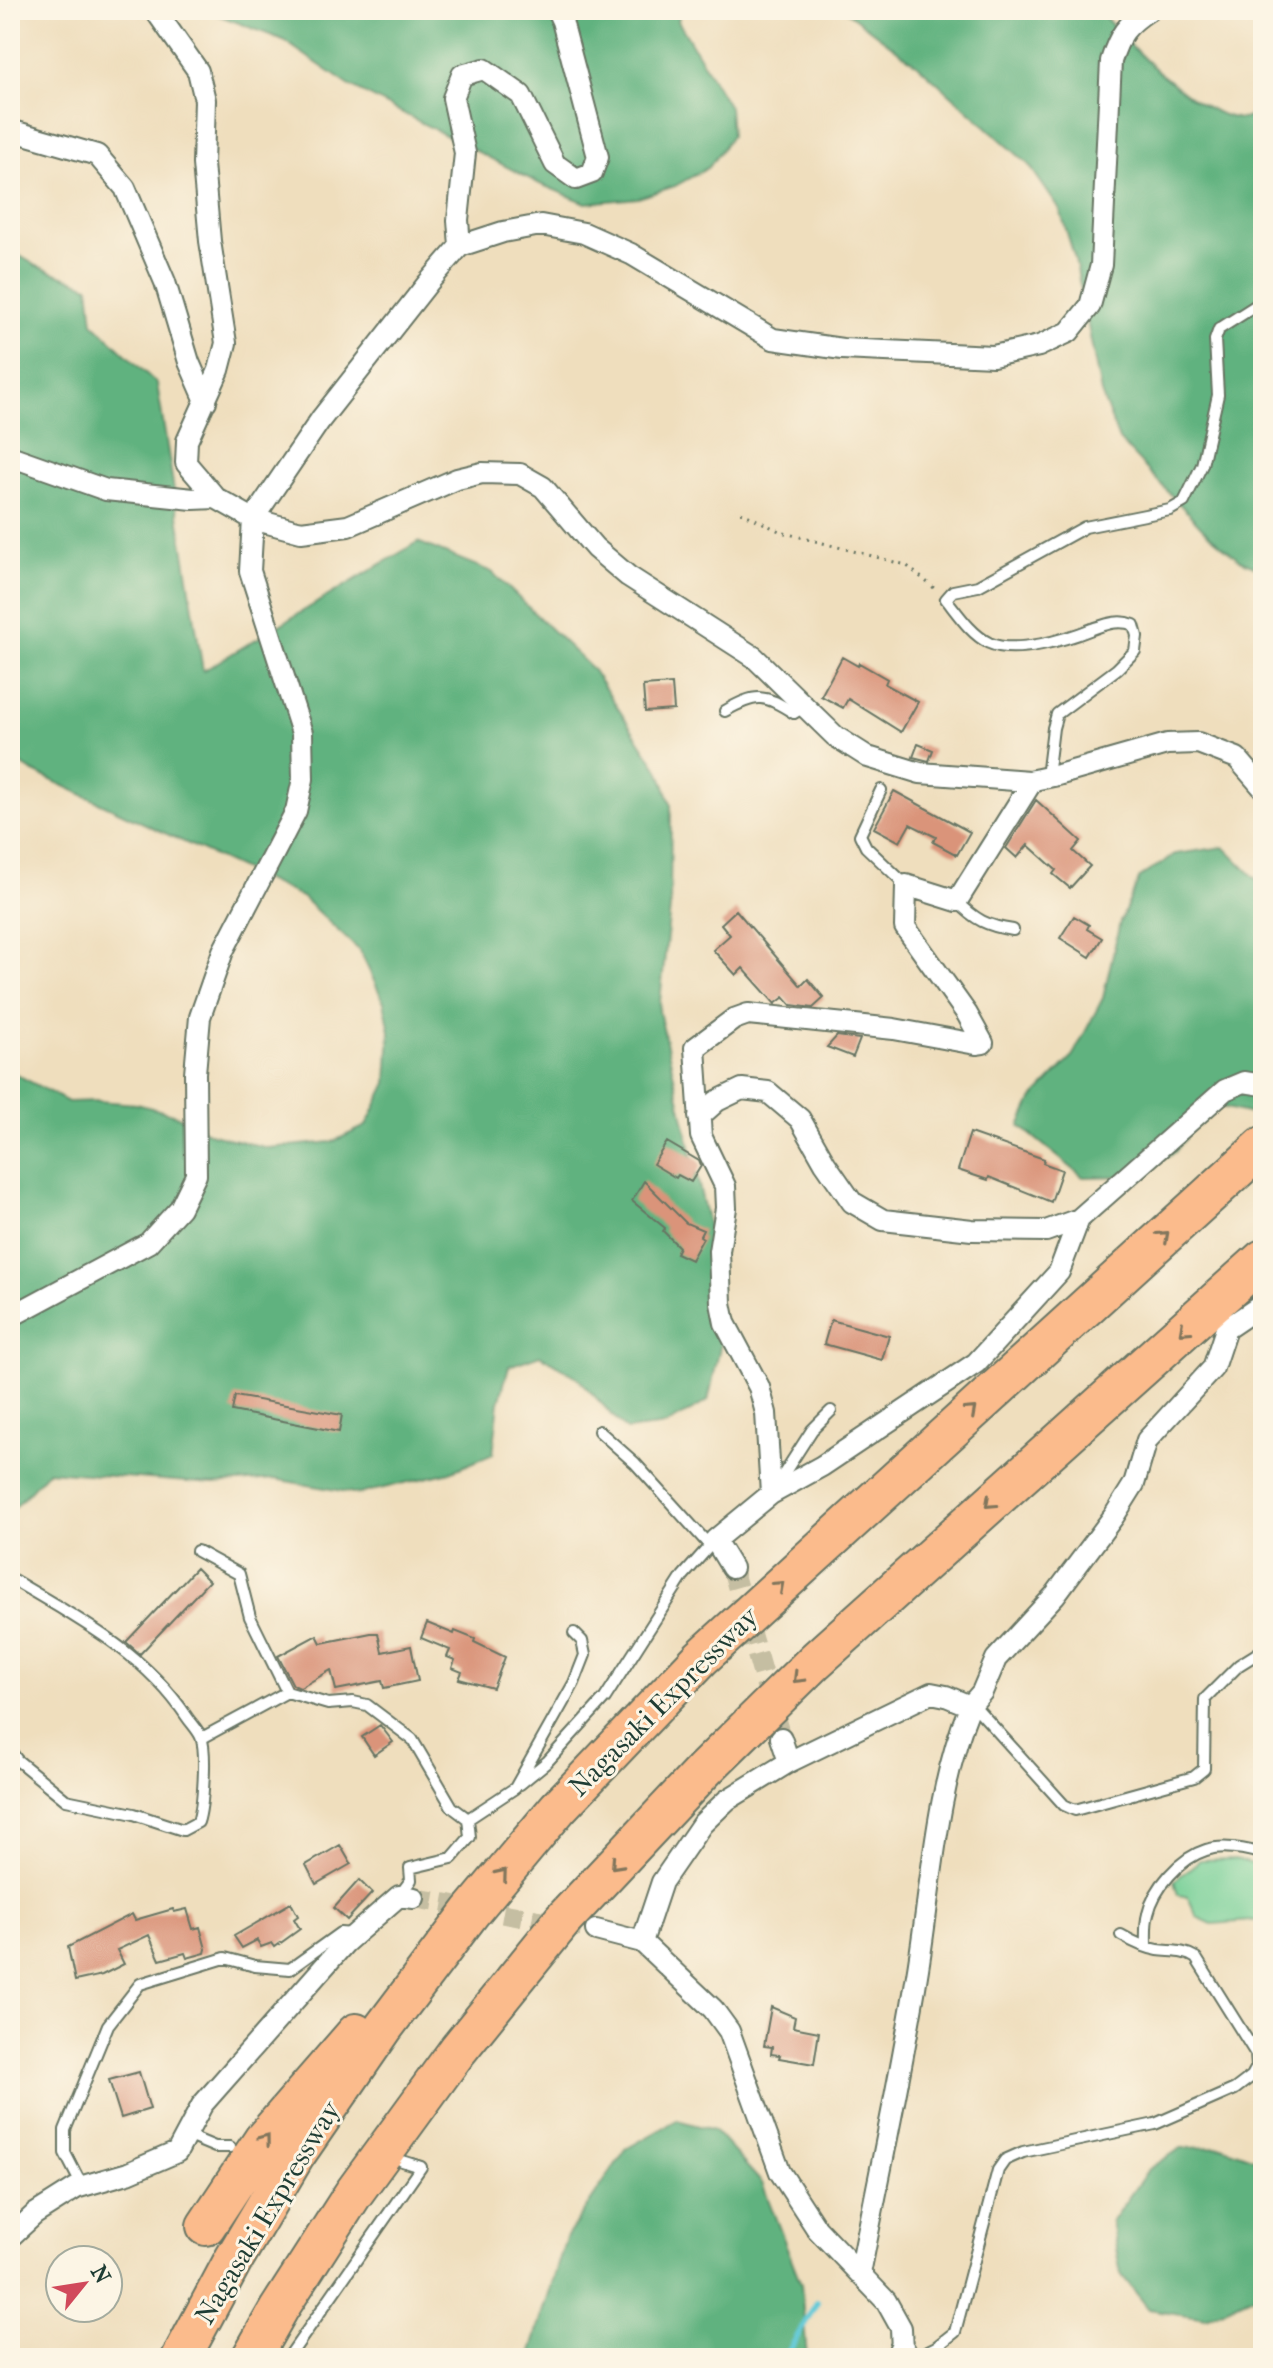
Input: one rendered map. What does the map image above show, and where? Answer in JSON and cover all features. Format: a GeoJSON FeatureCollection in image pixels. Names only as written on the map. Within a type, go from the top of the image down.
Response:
{"type":"FeatureCollection","features":[{"type":"Feature","properties":{"kind":"highway","name":"Nagasaki Expressway"},"geometry":{"type":"LineString","coordinates":[[181,2358],[234,2259],[295,2156],[384,2027],[471,1912],[558,1808],[701,1658],[1263,1146]]}},
{"type":"Feature","properties":{"kind":"highway"},"geometry":{"type":"LineString","coordinates":[[251,2358],[353,2194],[458,2050],[563,1920],[705,1769],[815,1661],[1263,1259]]}},
{"type":"Feature","properties":{"kind":"highway"},"geometry":{"type":"LineString","coordinates":[[206,2226],[263,2140],[326,2064],[471,1912]]}},
{"type":"Feature","properties":{"kind":"street"},"geometry":{"type":"LineString","coordinates":[[155,10],[198,71],[205,100],[203,164],[210,241],[226,343],[219,370],[187,441],[186,463],[216,498],[253,519],[301,532],[348,526],[457,479],[482,473],[520,474],[543,487],[595,548],[628,576],[754,657],[835,736],[868,757],[920,773],[1040,778],[1167,744],[1198,743],[1237,758],[1263,788]]}},
{"type":"Feature","properties":{"kind":"street"},"geometry":{"type":"LineString","coordinates":[[460,246],[458,220],[465,153],[453,98],[462,75],[484,69],[521,95],[555,164],[576,179],[592,173],[598,157],[557,10]]}},
{"type":"Feature","properties":{"kind":"street"},"geometry":{"type":"LineString","coordinates":[[10,1317],[148,1243],[180,1208],[196,1175],[195,1073],[200,1017],[223,951],[296,811],[303,779],[302,733],[250,571],[253,519],[321,419],[460,246],[503,232],[541,225],[584,233],[631,254],[773,339],[842,349],[993,356],[1039,346],[1069,332],[1090,306],[1101,265],[1111,61],[1117,42],[1130,22],[1149,10]]}},
{"type":"Feature","properties":{"kind":"street"},"geometry":{"type":"LineString","coordinates":[[10,130],[97,155],[125,188],[165,282],[189,362],[206,401]]}},
{"type":"Feature","properties":{"kind":"street"},"geometry":{"type":"LineString","coordinates":[[10,456],[106,490],[193,499],[216,498]]}},
{"type":"Feature","properties":{"kind":"street"},"geometry":{"type":"LineString","coordinates":[[771,1494],[766,1413],[759,1387],[725,1323],[721,1303],[719,1251],[726,1208],[725,1186],[701,1136],[695,1048],[734,1019],[748,1014],[894,1029],[983,1043],[967,1014],[905,927],[906,885],[957,901],[1040,778]]}},
{"type":"Feature","properties":{"kind":"street"},"geometry":{"type":"LineString","coordinates":[[699,1117],[717,1101],[742,1089],[768,1092],[800,1119],[852,1202],[883,1220],[972,1230],[1046,1231],[1079,1219],[1225,1090],[1244,1082],[1263,1085]]}},
{"type":"Feature","properties":{"kind":"street"},"geometry":{"type":"LineString","coordinates":[[732,1568],[712,1543],[771,1494],[834,1459],[976,1363],[1059,1272],[1079,1219]]}},
{"type":"Feature","properties":{"kind":"street"},"geometry":{"type":"LineString","coordinates":[[860,2274],[918,1973],[935,1841],[957,1736],[971,1705],[982,1692],[996,1659],[1055,1595],[1114,1516],[1134,1484],[1147,1440],[1213,1368],[1226,1329],[1263,1304]]}},
{"type":"Feature","properties":{"kind":"street"},"geometry":{"type":"LineString","coordinates":[[642,1942],[662,1882],[702,1824],[727,1800],[789,1762],[931,1693],[971,1705]]}},
{"type":"Feature","properties":{"kind":"street"},"geometry":{"type":"LineString","coordinates":[[781,1738],[789,1762]]}},
{"type":"Feature","properties":{"kind":"street"},"geometry":{"type":"LineString","coordinates":[[10,2237],[35,2214],[82,2186],[128,2173],[177,2152],[202,2105],[355,1934],[406,1897]]}},
{"type":"Feature","properties":{"kind":"street"},"geometry":{"type":"LineString","coordinates":[[596,1930],[642,1942],[713,2009],[729,2031],[780,2172],[817,2229],[886,2301],[901,2328],[906,2356]]}},
{"type":"Feature","properties":{"kind":"lane"},"geometry":{"type":"LineString","coordinates":[[1040,778],[1057,714],[1117,669],[1135,651],[1137,636],[1134,625],[1123,621],[1113,623],[1029,647],[991,644],[970,629],[946,599],[953,591],[978,586],[1085,527],[1170,510],[1184,502],[1202,465],[1218,395],[1215,340],[1219,329],[1263,301]]}},
{"type":"Feature","properties":{"kind":"lane"},"geometry":{"type":"LineString","coordinates":[[725,711],[758,696],[771,698],[794,713],[805,706]]}},
{"type":"Feature","properties":{"kind":"lane"},"geometry":{"type":"LineString","coordinates":[[881,790],[860,835],[866,847],[906,885]]}},
{"type":"Feature","properties":{"kind":"lane"},"geometry":{"type":"LineString","coordinates":[[957,901],[974,919],[991,927],[1013,930]]}},
{"type":"Feature","properties":{"kind":"lane"},"geometry":{"type":"LineString","coordinates":[[771,1494],[812,1430],[831,1411]]}},
{"type":"Feature","properties":{"kind":"lane"},"geometry":{"type":"LineString","coordinates":[[468,1819],[547,1762],[605,1698],[683,1576],[712,1543],[635,1463],[599,1431]]}},
{"type":"Feature","properties":{"kind":"lane"},"geometry":{"type":"LineString","coordinates":[[197,1551],[239,1574],[250,1617],[287,1692]]}},
{"type":"Feature","properties":{"kind":"lane"},"geometry":{"type":"LineString","coordinates":[[10,1578],[102,1632],[156,1676],[178,1703],[202,1738],[203,1806],[198,1822],[183,1830],[134,1814],[66,1800],[17,1760],[10,1750]]}},
{"type":"Feature","properties":{"kind":"lane"},"geometry":{"type":"LineString","coordinates":[[515,1788],[574,1683],[585,1655],[582,1641],[574,1633]]}},
{"type":"Feature","properties":{"kind":"lane"},"geometry":{"type":"LineString","coordinates":[[971,1705],[1064,1805],[1075,1810],[1194,1777],[1204,1769],[1205,1699],[1239,1665],[1263,1650]]}},
{"type":"Feature","properties":{"kind":"lane"},"geometry":{"type":"LineString","coordinates":[[202,1738],[287,1692],[328,1704],[353,1702],[367,1705],[412,1739],[452,1807],[468,1819],[470,1837],[452,1858],[410,1868],[411,1880],[406,1897]]}},
{"type":"Feature","properties":{"kind":"lane"},"geometry":{"type":"LineString","coordinates":[[1146,1946],[1147,1914],[1166,1879],[1182,1864],[1205,1850],[1223,1848],[1263,1854]]}},
{"type":"Feature","properties":{"kind":"lane"},"geometry":{"type":"LineString","coordinates":[[82,2186],[65,2153],[65,2130],[108,2025],[140,1984],[225,1958],[255,1966],[290,1969],[340,1933],[355,1934]]}},
{"type":"Feature","properties":{"kind":"lane"},"geometry":{"type":"LineString","coordinates":[[906,2356],[936,2347],[955,2332],[998,2170],[1005,2160],[1023,2152],[1155,2124],[1235,2089],[1252,2076],[1257,2067],[1256,2054],[1196,1958],[1180,1951],[1146,1946],[1121,1935]]}},
{"type":"Feature","properties":{"kind":"lane"},"geometry":{"type":"LineString","coordinates":[[186,2135],[215,2147],[230,2147]]}},
{"type":"Feature","properties":{"kind":"lane"},"geometry":{"type":"LineString","coordinates":[[288,2358],[421,2167],[402,2161]]}},
{"type":"Feature","properties":{"kind":"path"},"geometry":{"type":"LineString","coordinates":[[741,512],[781,532],[906,565],[946,599]]}},
{"type":"Feature","properties":{"kind":"green space"},"geometry":{"type":"Polygon","coordinates":[[[205,10],[680,10],[678,21],[729,107],[731,136],[709,167],[675,186],[638,198],[586,203],[540,184],[350,86],[283,40],[205,10]]]}},
{"type":"Feature","properties":{"kind":"green space"},"geometry":{"type":"Polygon","coordinates":[[[844,10],[1099,10],[1144,58],[1202,105],[1240,119],[1263,111],[1263,570],[1240,560],[1207,533],[1119,440],[1101,393],[1075,259],[1060,210],[1029,165],[919,66],[844,10]]]}},
{"type":"Feature","properties":{"kind":"green space"},"geometry":{"type":"Polygon","coordinates":[[[10,250],[37,266],[89,286],[93,323],[157,384],[203,671],[418,542],[492,572],[592,669],[660,772],[671,804],[670,908],[659,1011],[709,1229],[722,1338],[708,1401],[666,1425],[626,1430],[577,1377],[540,1355],[509,1366],[499,1402],[493,1454],[450,1472],[359,1494],[274,1479],[213,1484],[48,1471],[10,1513],[10,1071],[68,1102],[137,1104],[173,1114],[212,1134],[268,1148],[332,1142],[366,1126],[387,1083],[390,1031],[384,1002],[360,951],[302,897],[32,771],[10,757],[10,250]]]}},
{"type":"Feature","properties":{"kind":"green space"},"geometry":{"type":"Polygon","coordinates":[[[1224,847],[1263,886],[1263,1117],[1214,1105],[1175,1152],[1129,1176],[1083,1177],[1020,1126],[1033,1098],[1071,1059],[1103,998],[1120,922],[1140,877],[1176,854],[1224,847]]]}},
{"type":"Feature","properties":{"kind":"green space"},"geometry":{"type":"Polygon","coordinates":[[[1235,1859],[1263,1867],[1263,1920],[1212,1924],[1197,1917],[1188,1897],[1178,1895],[1174,1881],[1200,1860],[1235,1859]]]}},
{"type":"Feature","properties":{"kind":"green space"},"geometry":{"type":"Polygon","coordinates":[[[677,2120],[714,2130],[762,2183],[801,2284],[807,2358],[529,2358],[566,2238],[626,2149],[677,2120]]]}},
{"type":"Feature","properties":{"kind":"green space"},"geometry":{"type":"Polygon","coordinates":[[[1224,2147],[1263,2161],[1263,2291],[1206,2318],[1149,2309],[1121,2274],[1111,2222],[1148,2170],[1181,2148],[1224,2147]]]}},
{"type":"Feature","properties":{"kind":"building"},"geometry":{"type":"Polygon","coordinates":[[[842,657],[887,679],[885,684],[918,702],[901,732],[848,699],[843,708],[821,696],[842,657]]]}},
{"type":"Feature","properties":{"kind":"building"},"geometry":{"type":"Polygon","coordinates":[[[672,684],[674,710],[645,712],[643,686],[672,684]]]}},
{"type":"Feature","properties":{"kind":"building"},"geometry":{"type":"Polygon","coordinates":[[[918,744],[933,750],[929,761],[913,757],[918,744]]]}},
{"type":"Feature","properties":{"kind":"building"},"geometry":{"type":"Polygon","coordinates":[[[894,791],[970,832],[957,855],[933,842],[936,837],[910,824],[900,842],[874,828],[894,791]]]}},
{"type":"Feature","properties":{"kind":"building"},"geometry":{"type":"Polygon","coordinates":[[[1036,800],[1081,841],[1073,851],[1090,866],[1070,888],[1053,874],[1056,870],[1028,845],[1017,858],[1006,848],[1036,800]]]}},
{"type":"Feature","properties":{"kind":"building"},"geometry":{"type":"Polygon","coordinates":[[[736,910],[801,986],[808,979],[824,998],[813,1008],[791,1005],[784,997],[775,1004],[743,968],[736,975],[713,950],[730,935],[721,924],[736,910]]]}},
{"type":"Feature","properties":{"kind":"building"},"geometry":{"type":"Polygon","coordinates":[[[1074,916],[1102,938],[1090,957],[1060,938],[1074,916]]]}},
{"type":"Feature","properties":{"kind":"building"},"geometry":{"type":"Polygon","coordinates":[[[837,1036],[860,1039],[853,1057],[827,1047],[837,1036]]]}},
{"type":"Feature","properties":{"kind":"building"},"geometry":{"type":"Polygon","coordinates":[[[970,1133],[1044,1159],[1043,1163],[1062,1170],[1051,1202],[989,1177],[988,1180],[958,1170],[970,1133]]]}},
{"type":"Feature","properties":{"kind":"building"},"geometry":{"type":"Polygon","coordinates":[[[667,1142],[699,1161],[701,1166],[691,1182],[678,1175],[676,1178],[653,1164],[667,1142]]]}},
{"type":"Feature","properties":{"kind":"building"},"geometry":{"type":"Polygon","coordinates":[[[644,1181],[686,1223],[703,1230],[700,1236],[703,1238],[691,1260],[676,1253],[679,1247],[663,1231],[665,1228],[632,1201],[644,1181]]]}},
{"type":"Feature","properties":{"kind":"building"},"geometry":{"type":"Polygon","coordinates":[[[831,1320],[889,1336],[882,1360],[824,1344],[831,1320]]]}},
{"type":"Feature","properties":{"kind":"building"},"geometry":{"type":"Polygon","coordinates":[[[235,1396],[342,1415],[339,1432],[232,1411],[235,1396]]]}},
{"type":"Feature","properties":{"kind":"building"},"geometry":{"type":"Polygon","coordinates":[[[196,1568],[209,1581],[140,1654],[126,1642],[196,1568]]]}},
{"type":"Feature","properties":{"kind":"building"},"geometry":{"type":"Polygon","coordinates":[[[427,1623],[475,1639],[474,1642],[505,1657],[493,1688],[459,1679],[462,1672],[452,1668],[455,1660],[447,1657],[450,1650],[421,1638],[427,1623]]]}},
{"type":"Feature","properties":{"kind":"building"},"geometry":{"type":"Polygon","coordinates":[[[378,1633],[382,1652],[411,1646],[418,1681],[384,1688],[382,1681],[336,1690],[331,1670],[300,1688],[293,1685],[278,1656],[317,1635],[321,1643],[378,1633]]]}},
{"type":"Feature","properties":{"kind":"building"},"geometry":{"type":"Polygon","coordinates":[[[380,1725],[393,1742],[374,1755],[362,1737],[380,1725]]]}},
{"type":"Feature","properties":{"kind":"building"},"geometry":{"type":"Polygon","coordinates":[[[340,1845],[351,1864],[316,1884],[306,1865],[340,1845]]]}},
{"type":"Feature","properties":{"kind":"building"},"geometry":{"type":"Polygon","coordinates":[[[359,1880],[372,1893],[347,1920],[334,1908],[359,1880]]]}},
{"type":"Feature","properties":{"kind":"building"},"geometry":{"type":"Polygon","coordinates":[[[291,1903],[300,1929],[275,1947],[272,1943],[261,1947],[257,1940],[242,1948],[234,1936],[291,1903]]]}},
{"type":"Feature","properties":{"kind":"building"},"geometry":{"type":"Polygon","coordinates":[[[173,1909],[174,1912],[187,1909],[193,1929],[200,1927],[205,1953],[187,1958],[185,1953],[160,1960],[149,1935],[117,1950],[124,1964],[102,1975],[75,1981],[68,1947],[132,1914],[135,1920],[173,1909]]]}},
{"type":"Feature","properties":{"kind":"building"},"geometry":{"type":"Polygon","coordinates":[[[771,2007],[795,2017],[793,2027],[819,2032],[814,2064],[779,2058],[780,2055],[771,2054],[772,2047],[764,2046],[771,2007]]]}},
{"type":"Feature","properties":{"kind":"building"},"geometry":{"type":"Polygon","coordinates":[[[139,2072],[150,2109],[121,2118],[109,2080],[139,2072]]]}},
{"type":"Feature","properties":{"kind":"waterway"},"geometry":{"type":"LineString","coordinates":[[785,2358],[817,2302]]}},
{"type":"Feature","properties":{"kind":"tunnel"},"geometry":{"type":"LineString","coordinates":[[732,1568],[781,1738]]}},
{"type":"Feature","properties":{"kind":"tunnel"},"geometry":{"type":"LineString","coordinates":[[414,1898],[596,1930]]}}]}
